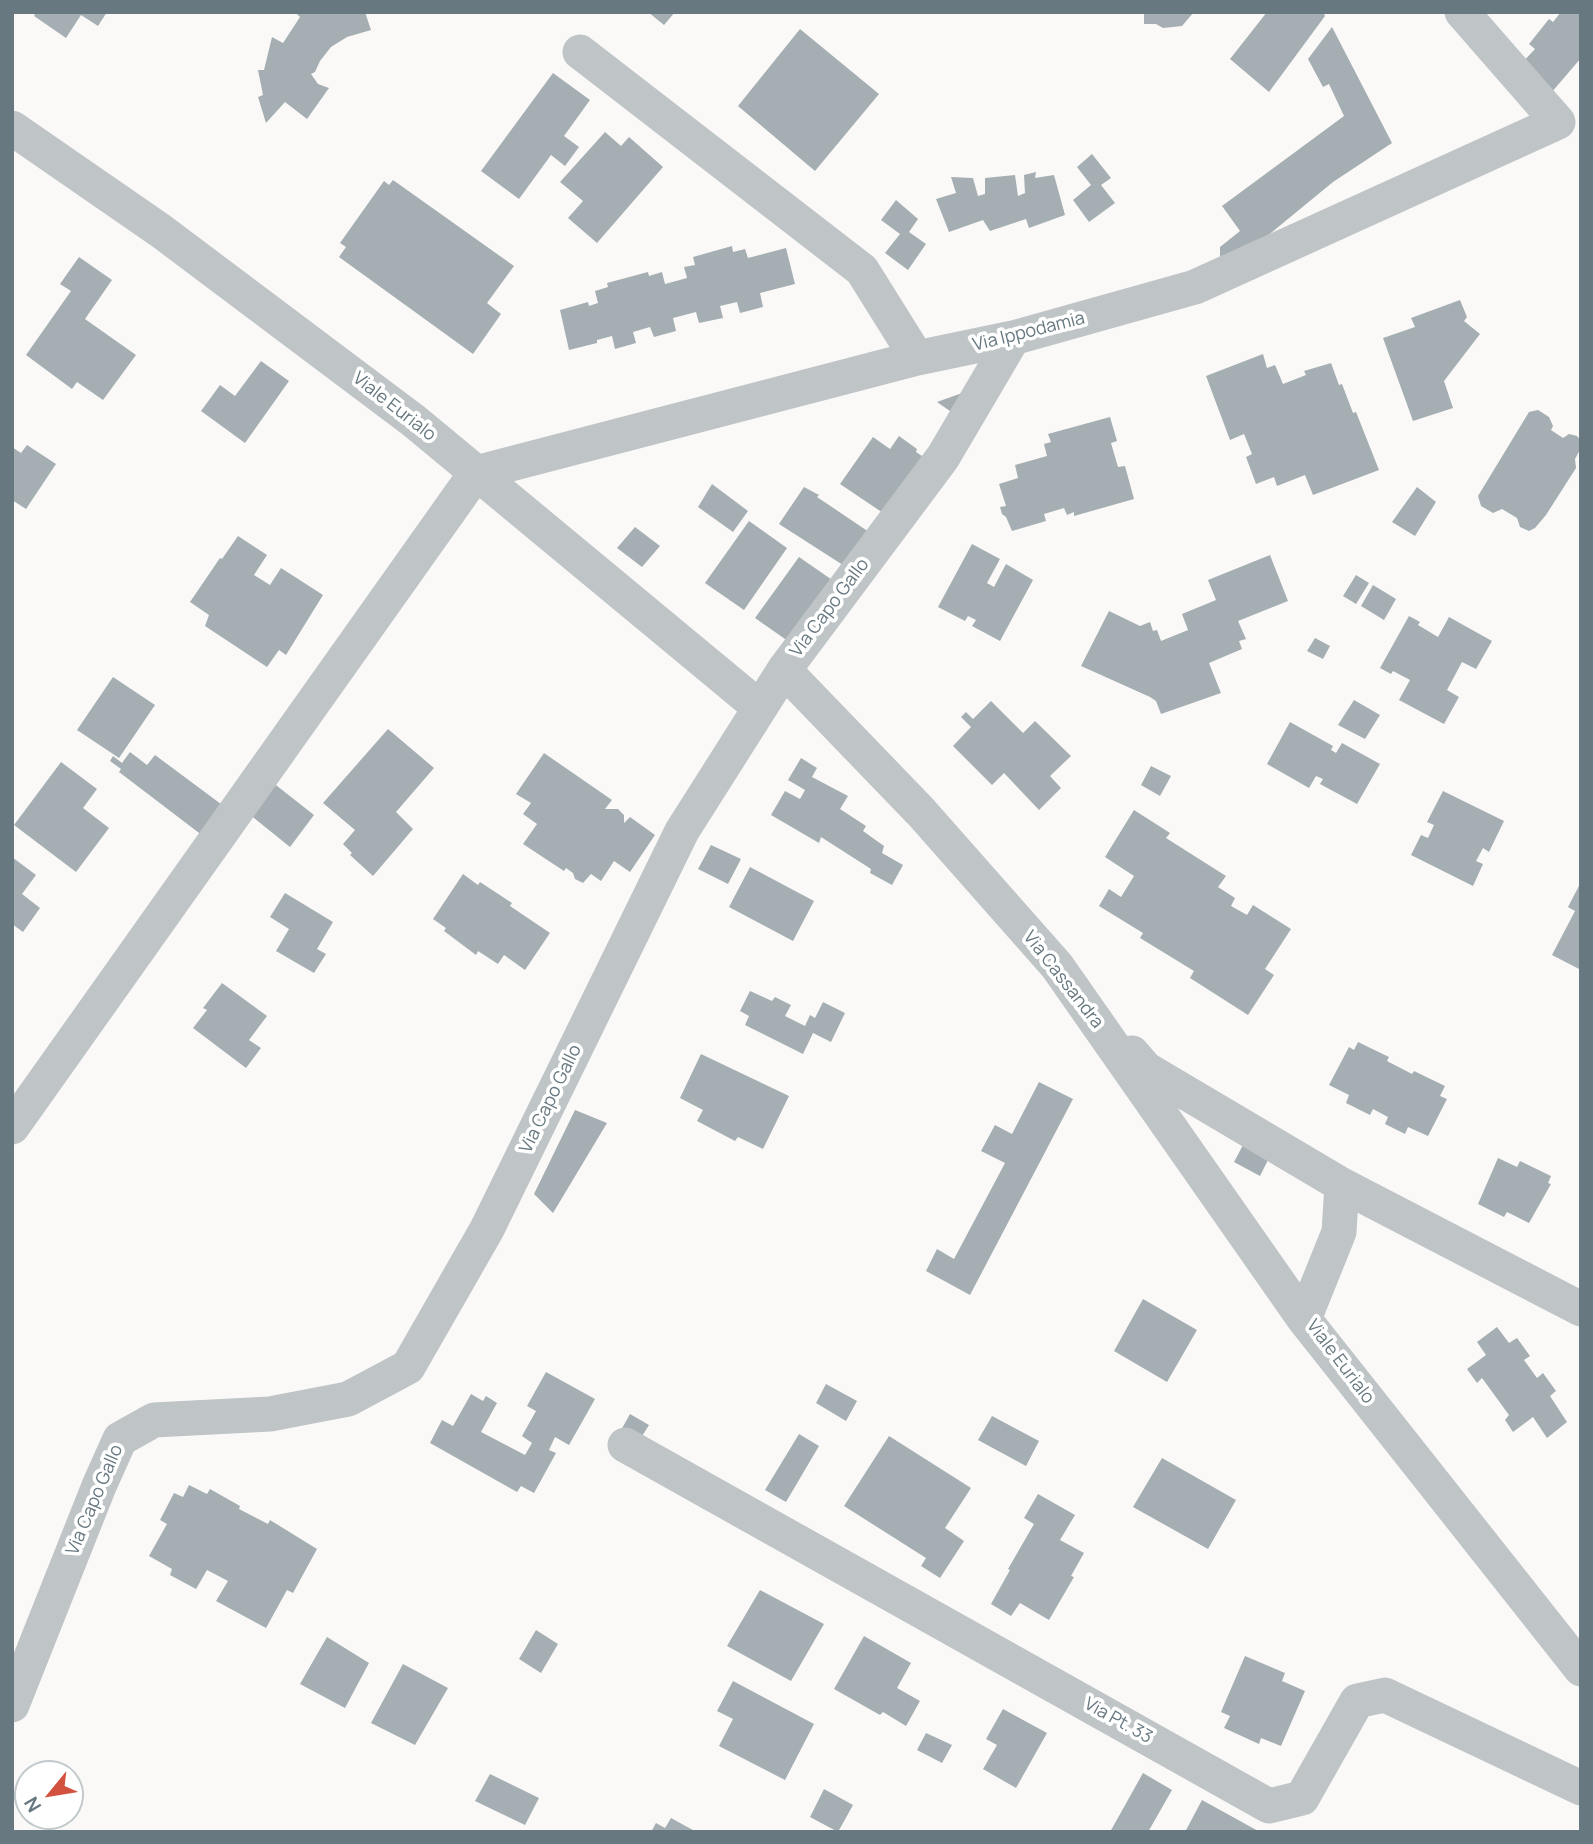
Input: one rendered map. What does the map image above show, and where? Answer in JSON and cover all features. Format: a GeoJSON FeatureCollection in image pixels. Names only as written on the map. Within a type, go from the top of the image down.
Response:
{"type":"FeatureCollection","features":[{"type":"Feature","properties":{"kind":"street","name":"Via Ippodamia"},"geometry":{"type":"LineString","coordinates":[[476,473],[916,358],[1013,338],[1195,287],[1558,122],[1462,12]]}},
{"type":"Feature","properties":{"kind":"street"},"geometry":{"type":"LineString","coordinates":[[580,52],[862,270],[916,358]]}},
{"type":"Feature","properties":{"kind":"street","name":"Viale Eurialo"},"geometry":{"type":"LineString","coordinates":[[12,128],[161,231],[414,421],[759,707]]}},
{"type":"Feature","properties":{"kind":"street","name":"Via Capo Gallo"},"geometry":{"type":"LineString","coordinates":[[12,1705],[120,1439],[154,1420],[270,1414],[348,1399],[408,1367],[487,1229],[682,831],[784,670],[943,457],[1013,338]]}},
{"type":"Feature","properties":{"kind":"street"},"geometry":{"type":"LineString","coordinates":[[12,1126],[476,473]]}},
{"type":"Feature","properties":{"kind":"street","name":"Via Cassandra"},"geometry":{"type":"LineString","coordinates":[[784,670],[921,812],[1057,966],[1304,1319]]}},
{"type":"Feature","properties":{"kind":"street"},"geometry":{"type":"LineString","coordinates":[[1057,966],[1146,1069],[1342,1185],[1581,1309]]}},
{"type":"Feature","properties":{"kind":"street","name":"Viale Eurialo"},"geometry":{"type":"LineString","coordinates":[[1342,1185],[1339,1232],[1304,1319],[1581,1669]]}},
{"type":"Feature","properties":{"kind":"street","name":"Via Pt. 33"},"geometry":{"type":"LineString","coordinates":[[625,1445],[1269,1806],[1302,1798],[1357,1701],[1385,1695],[1581,1788]]}},
{"type":"Feature","properties":{"kind":"building"},"geometry":{"type":"Polygon","coordinates":[[[36,12],[107,12],[98,26],[81,15],[66,38],[34,16],[36,12]]]}},
{"type":"Feature","properties":{"kind":"building"},"geometry":{"type":"Polygon","coordinates":[[[295,12],[365,12],[371,30],[347,37],[331,47],[320,61],[315,72],[311,74],[318,84],[329,88],[307,119],[285,102],[266,123],[258,97],[263,95],[258,70],[264,70],[272,37],[283,43],[300,17],[295,12]]]}},
{"type":"Feature","properties":{"kind":"building"},"geometry":{"type":"Polygon","coordinates":[[[648,12],[675,12],[664,25],[648,12]]]}},
{"type":"Feature","properties":{"kind":"building"},"geometry":{"type":"Polygon","coordinates":[[[1144,12],[1194,12],[1182,26],[1163,28],[1156,24],[1144,24],[1144,12]]]}},
{"type":"Feature","properties":{"kind":"building"},"geometry":{"type":"Polygon","coordinates":[[[1267,12],[1323,12],[1325,16],[1269,92],[1230,59],[1267,12]]]}},
{"type":"Feature","properties":{"kind":"building"},"geometry":{"type":"Polygon","coordinates":[[[1561,12],[1581,12],[1581,58],[1551,93],[1518,67],[1535,49],[1529,44],[1549,19],[1553,22],[1561,12]]]}},
{"type":"Feature","properties":{"kind":"building"},"geometry":{"type":"Polygon","coordinates":[[[1332,27],[1392,143],[1333,182],[1238,260],[1220,259],[1220,247],[1240,231],[1222,206],[1344,116],[1329,84],[1323,87],[1308,59],[1332,27]]]}},
{"type":"Feature","properties":{"kind":"building"},"geometry":{"type":"Polygon","coordinates":[[[800,29],[879,94],[815,171],[738,106],[800,29]]]}},
{"type":"Feature","properties":{"kind":"building"},"geometry":{"type":"Polygon","coordinates":[[[553,73],[590,100],[564,136],[579,147],[565,166],[551,155],[519,199],[481,171],[553,73]]]}},
{"type":"Feature","properties":{"kind":"building"},"geometry":{"type":"Polygon","coordinates":[[[605,132],[621,146],[629,137],[663,167],[597,243],[568,218],[583,201],[560,182],[605,132]]]}},
{"type":"Feature","properties":{"kind":"building"},"geometry":{"type":"Polygon","coordinates":[[[1092,154],[1111,178],[1101,185],[1115,203],[1089,222],[1073,200],[1091,185],[1077,167],[1092,154]]]}},
{"type":"Feature","properties":{"kind":"building"},"geometry":{"type":"Polygon","coordinates":[[[1036,172],[1035,178],[1054,175],[1065,215],[1029,228],[1026,219],[990,231],[983,220],[949,232],[936,199],[956,193],[951,177],[973,178],[978,196],[985,194],[985,178],[1015,175],[1018,196],[1025,193],[1024,175],[1036,172]]]}},
{"type":"Feature","properties":{"kind":"building"},"geometry":{"type":"Polygon","coordinates":[[[393,180],[514,266],[487,303],[501,314],[473,354],[339,257],[346,247],[340,243],[384,181],[389,185],[393,180]]]}},
{"type":"Feature","properties":{"kind":"building"},"geometry":{"type":"Polygon","coordinates":[[[896,200],[918,219],[909,232],[926,244],[908,270],[885,253],[900,234],[881,220],[896,200]]]}},
{"type":"Feature","properties":{"kind":"building"},"geometry":{"type":"Polygon","coordinates":[[[732,246],[733,252],[745,249],[748,258],[786,248],[795,284],[760,293],[763,307],[740,313],[737,302],[720,306],[723,318],[699,323],[696,312],[673,318],[676,331],[654,337],[650,327],[633,332],[636,343],[615,349],[612,336],[569,350],[560,310],[588,302],[589,306],[598,303],[595,291],[608,287],[607,283],[648,272],[649,276],[662,272],[665,284],[687,278],[684,267],[695,265],[693,257],[732,246]]]}},
{"type":"Feature","properties":{"kind":"building"},"geometry":{"type":"Polygon","coordinates":[[[79,257],[112,280],[85,319],[136,355],[103,400],[77,382],[72,389],[26,355],[71,291],[60,284],[79,257]]]}},
{"type":"Feature","properties":{"kind":"building"},"geometry":{"type":"Polygon","coordinates":[[[1460,300],[1467,317],[1464,321],[1480,334],[1444,381],[1453,408],[1413,421],[1383,338],[1415,327],[1411,318],[1460,300]]]}},
{"type":"Feature","properties":{"kind":"building"},"geometry":{"type":"Polygon","coordinates":[[[1263,354],[1267,368],[1275,365],[1283,384],[1306,375],[1304,371],[1331,363],[1353,413],[1356,412],[1379,470],[1313,495],[1305,475],[1277,486],[1274,477],[1256,484],[1246,457],[1252,454],[1244,434],[1230,440],[1206,376],[1263,354]]]}},
{"type":"Feature","properties":{"kind":"building"},"geometry":{"type":"Polygon","coordinates":[[[261,361],[289,381],[245,443],[201,411],[220,385],[235,396],[261,361]]]}},
{"type":"Feature","properties":{"kind":"building"},"geometry":{"type":"Polygon","coordinates":[[[976,388],[960,418],[937,402],[976,388]]]}},
{"type":"Feature","properties":{"kind":"building"},"geometry":{"type":"Polygon","coordinates":[[[1538,410],[1549,417],[1553,426],[1551,430],[1563,438],[1569,434],[1577,436],[1581,441],[1581,448],[1575,459],[1576,468],[1546,515],[1529,531],[1520,527],[1517,518],[1502,509],[1493,513],[1481,506],[1478,496],[1529,412],[1538,410]]]}},
{"type":"Feature","properties":{"kind":"building"},"geometry":{"type":"Polygon","coordinates":[[[1110,417],[1117,441],[1111,443],[1118,467],[1125,466],[1134,499],[1074,516],[1074,512],[1067,515],[1064,508],[1044,514],[1046,521],[1012,531],[1000,507],[1006,506],[999,484],[1018,478],[1015,465],[1047,456],[1044,444],[1051,442],[1048,434],[1110,417]]]}},
{"type":"Feature","properties":{"kind":"building"},"geometry":{"type":"Polygon","coordinates":[[[899,436],[922,456],[892,519],[840,484],[873,437],[890,449],[899,436]]]}},
{"type":"Feature","properties":{"kind":"building"},"geometry":{"type":"Polygon","coordinates":[[[27,445],[56,464],[26,509],[12,500],[12,447],[21,453],[27,445]]]}},
{"type":"Feature","properties":{"kind":"building"},"geometry":{"type":"Polygon","coordinates":[[[712,484],[748,511],[733,532],[698,507],[712,484]]]}},
{"type":"Feature","properties":{"kind":"building"},"geometry":{"type":"Polygon","coordinates":[[[804,487],[869,532],[846,567],[779,524],[804,487]]]}},
{"type":"Feature","properties":{"kind":"building"},"geometry":{"type":"Polygon","coordinates":[[[1417,487],[1436,502],[1415,536],[1392,522],[1417,487]]]}},
{"type":"Feature","properties":{"kind":"building"},"geometry":{"type":"Polygon","coordinates":[[[749,521],[787,548],[744,610],[705,583],[749,521]]]}},
{"type":"Feature","properties":{"kind":"building"},"geometry":{"type":"Polygon","coordinates":[[[635,527],[660,546],[642,567],[617,548],[635,527]]]}},
{"type":"Feature","properties":{"kind":"building"},"geometry":{"type":"Polygon","coordinates":[[[238,536],[267,555],[254,575],[270,585],[281,568],[323,595],[286,655],[279,650],[267,667],[205,626],[209,615],[190,602],[238,536]]]}},
{"type":"Feature","properties":{"kind":"building"},"geometry":{"type":"Polygon","coordinates":[[[972,544],[1000,559],[987,583],[994,587],[1006,564],[1033,580],[1000,641],[972,626],[976,620],[968,616],[965,621],[938,607],[972,544]]]}},
{"type":"Feature","properties":{"kind":"building"},"geometry":{"type":"Polygon","coordinates":[[[1270,555],[1288,601],[1238,621],[1246,639],[1239,641],[1242,649],[1209,663],[1221,693],[1161,714],[1156,701],[1150,697],[1081,666],[1109,611],[1140,626],[1150,622],[1161,641],[1188,630],[1182,614],[1216,600],[1208,580],[1270,555]]]}},
{"type":"Feature","properties":{"kind":"building"},"geometry":{"type":"Polygon","coordinates":[[[799,557],[838,584],[795,646],[755,618],[799,557]]]}},
{"type":"Feature","properties":{"kind":"building"},"geometry":{"type":"Polygon","coordinates":[[[1356,575],[1369,583],[1356,604],[1343,596],[1356,575]]]}},
{"type":"Feature","properties":{"kind":"building"},"geometry":{"type":"Polygon","coordinates":[[[1373,585],[1396,599],[1384,620],[1361,606],[1373,585]]]}},
{"type":"Feature","properties":{"kind":"building"},"geometry":{"type":"Polygon","coordinates":[[[1409,616],[1438,637],[1449,617],[1492,641],[1476,669],[1462,662],[1447,690],[1459,697],[1444,724],[1399,700],[1410,680],[1380,668],[1409,616]]]}},
{"type":"Feature","properties":{"kind":"building"},"geometry":{"type":"Polygon","coordinates":[[[1315,638],[1330,646],[1323,659],[1307,651],[1315,638]]]}},
{"type":"Feature","properties":{"kind":"building"},"geometry":{"type":"Polygon","coordinates":[[[113,677],[155,705],[119,758],[77,730],[113,677]]]}},
{"type":"Feature","properties":{"kind":"building"},"geometry":{"type":"Polygon","coordinates":[[[1354,700],[1380,715],[1365,739],[1338,725],[1354,700]]]}},
{"type":"Feature","properties":{"kind":"building"},"geometry":{"type":"Polygon","coordinates":[[[991,701],[1023,733],[1035,721],[1071,756],[1050,776],[1061,788],[1039,810],[1004,773],[992,785],[953,746],[971,727],[961,717],[966,712],[973,719],[991,701]]]}},
{"type":"Feature","properties":{"kind":"building"},"geometry":{"type":"Polygon","coordinates":[[[1290,722],[1333,746],[1331,750],[1336,753],[1342,743],[1380,764],[1357,804],[1320,784],[1323,779],[1316,776],[1309,788],[1267,764],[1290,722]]]}},
{"type":"Feature","properties":{"kind":"building"},"geometry":{"type":"Polygon","coordinates":[[[388,729],[434,768],[396,812],[413,829],[373,876],[350,855],[352,853],[343,844],[355,830],[323,803],[388,729]]]}},
{"type":"Feature","properties":{"kind":"building"},"geometry":{"type":"Polygon","coordinates":[[[130,752],[147,765],[155,755],[229,810],[207,839],[119,772],[121,769],[110,761],[113,756],[122,763],[130,752]]]}},
{"type":"Feature","properties":{"kind":"building"},"geometry":{"type":"Polygon","coordinates":[[[544,753],[612,800],[605,809],[618,809],[624,815],[624,823],[630,817],[655,835],[630,872],[614,861],[601,881],[591,874],[583,883],[575,879],[573,873],[566,868],[564,871],[523,844],[537,824],[523,814],[531,803],[516,794],[544,753]]]}},
{"type":"Feature","properties":{"kind":"building"},"geometry":{"type":"Polygon","coordinates":[[[801,758],[817,768],[812,777],[848,796],[840,809],[866,826],[863,831],[884,846],[882,853],[903,865],[892,885],[870,873],[871,869],[821,837],[819,843],[771,815],[785,791],[800,799],[805,790],[788,780],[801,758]]]}},
{"type":"Feature","properties":{"kind":"building"},"geometry":{"type":"Polygon","coordinates":[[[61,762],[97,789],[83,808],[109,828],[76,872],[14,825],[61,762]]]}},
{"type":"Feature","properties":{"kind":"building"},"geometry":{"type":"Polygon","coordinates":[[[1151,766],[1171,776],[1160,796],[1141,785],[1151,766]]]}},
{"type":"Feature","properties":{"kind":"building"},"geometry":{"type":"Polygon","coordinates":[[[272,782],[314,815],[290,847],[249,814],[272,782]]]}},
{"type":"Feature","properties":{"kind":"building"},"geometry":{"type":"Polygon","coordinates":[[[1443,791],[1504,821],[1489,852],[1483,848],[1476,861],[1483,864],[1473,886],[1411,855],[1421,835],[1428,838],[1434,825],[1427,822],[1443,791]]]}},
{"type":"Feature","properties":{"kind":"building"},"geometry":{"type":"Polygon","coordinates":[[[1134,810],[1170,833],[1166,838],[1226,876],[1218,887],[1235,898],[1231,906],[1247,915],[1253,905],[1291,929],[1265,969],[1274,975],[1248,1015],[1190,978],[1194,971],[1140,938],[1143,933],[1099,906],[1109,889],[1121,897],[1134,876],[1105,857],[1134,810]]]}},
{"type":"Feature","properties":{"kind":"building"},"geometry":{"type":"Polygon","coordinates":[[[711,845],[741,859],[728,884],[698,869],[711,845]]]}},
{"type":"Feature","properties":{"kind":"building"},"geometry":{"type":"Polygon","coordinates":[[[12,857],[36,875],[22,894],[40,908],[23,932],[12,924],[12,857]]]}},
{"type":"Feature","properties":{"kind":"building"},"geometry":{"type":"Polygon","coordinates":[[[750,867],[814,901],[793,941],[729,907],[750,867]]]}},
{"type":"Feature","properties":{"kind":"building"},"geometry":{"type":"Polygon","coordinates":[[[463,874],[512,903],[510,906],[550,933],[525,970],[504,955],[498,964],[478,951],[476,955],[444,931],[446,928],[433,919],[463,874]]]}},
{"type":"Feature","properties":{"kind":"building"},"geometry":{"type":"Polygon","coordinates":[[[1581,882],[1581,970],[1552,955],[1575,911],[1568,907],[1581,882]]]}},
{"type":"Feature","properties":{"kind":"building"},"geometry":{"type":"Polygon","coordinates":[[[285,893],[333,922],[317,949],[326,954],[314,973],[276,951],[289,929],[270,917],[285,893]]]}},
{"type":"Feature","properties":{"kind":"building"},"geometry":{"type":"Polygon","coordinates":[[[222,983],[267,1016],[249,1040],[261,1048],[246,1068],[193,1028],[207,1010],[203,1008],[222,983]]]}},
{"type":"Feature","properties":{"kind":"building"},"geometry":{"type":"Polygon","coordinates":[[[750,991],[772,1001],[775,997],[791,1005],[785,1016],[805,1026],[810,1015],[815,1018],[823,1002],[845,1013],[831,1042],[813,1033],[803,1054],[745,1025],[749,1016],[740,1011],[750,991]]]}},
{"type":"Feature","properties":{"kind":"building"},"geometry":{"type":"Polygon","coordinates":[[[1358,1042],[1389,1057],[1387,1061],[1412,1074],[1414,1071],[1445,1086],[1440,1096],[1447,1099],[1428,1136],[1408,1127],[1405,1134],[1385,1124],[1388,1117],[1373,1109],[1370,1115],[1346,1103],[1349,1095],[1329,1085],[1349,1047],[1354,1050],[1358,1042]]]}},
{"type":"Feature","properties":{"kind":"building"},"geometry":{"type":"Polygon","coordinates":[[[701,1054],[789,1096],[763,1149],[738,1137],[735,1141],[697,1121],[703,1110],[680,1098],[701,1054]]]}},
{"type":"Feature","properties":{"kind":"building"},"geometry":{"type":"Polygon","coordinates":[[[1039,1082],[1073,1099],[970,1295],[926,1271],[937,1249],[954,1259],[1005,1163],[981,1151],[995,1125],[1012,1134],[1039,1082]]]}},
{"type":"Feature","properties":{"kind":"building"},"geometry":{"type":"Polygon","coordinates":[[[575,1110],[607,1123],[553,1213],[534,1194],[575,1110]]]}},
{"type":"Feature","properties":{"kind":"building"},"geometry":{"type":"Polygon","coordinates":[[[1250,1132],[1275,1146],[1260,1176],[1234,1162],[1250,1132]]]}},
{"type":"Feature","properties":{"kind":"building"},"geometry":{"type":"Polygon","coordinates":[[[1498,1158],[1517,1167],[1520,1161],[1551,1176],[1548,1183],[1551,1184],[1529,1223],[1507,1212],[1504,1217],[1478,1204],[1498,1158]]]}},
{"type":"Feature","properties":{"kind":"building"},"geometry":{"type":"Polygon","coordinates":[[[1143,1299],[1197,1330],[1167,1382],[1114,1351],[1143,1299]]]}},
{"type":"Feature","properties":{"kind":"building"},"geometry":{"type":"Polygon","coordinates":[[[1497,1327],[1509,1343],[1517,1338],[1530,1356],[1524,1360],[1537,1378],[1543,1373],[1556,1391],[1550,1396],[1567,1422],[1547,1438],[1533,1417],[1513,1432],[1505,1420],[1509,1415],[1482,1378],[1477,1383],[1467,1369],[1486,1355],[1477,1342],[1497,1327]]]}},
{"type":"Feature","properties":{"kind":"building"},"geometry":{"type":"Polygon","coordinates":[[[546,1372],[595,1399],[569,1445],[555,1437],[549,1450],[556,1453],[534,1493],[521,1486],[517,1492],[430,1443],[442,1420],[453,1426],[471,1394],[483,1401],[486,1396],[497,1403],[481,1432],[525,1455],[532,1443],[522,1436],[536,1411],[527,1406],[546,1372]]]}},
{"type":"Feature","properties":{"kind":"building"},"geometry":{"type":"Polygon","coordinates":[[[826,1384],[857,1401],[846,1421],[816,1403],[826,1384]]]}},
{"type":"Feature","properties":{"kind":"building"},"geometry":{"type":"Polygon","coordinates":[[[630,1414],[649,1425],[639,1441],[620,1432],[630,1414]]]}},
{"type":"Feature","properties":{"kind":"building"},"geometry":{"type":"Polygon","coordinates":[[[992,1416],[1039,1441],[1026,1466],[978,1440],[992,1416]]]}},
{"type":"Feature","properties":{"kind":"building"},"geometry":{"type":"Polygon","coordinates":[[[799,1434],[819,1446],[786,1502],[765,1490],[799,1434]]]}},
{"type":"Feature","properties":{"kind":"building"},"geometry":{"type":"Polygon","coordinates":[[[889,1436],[971,1488],[945,1528],[964,1541],[940,1578],[921,1566],[926,1558],[844,1506],[889,1436]]]}},
{"type":"Feature","properties":{"kind":"building"},"geometry":{"type":"Polygon","coordinates":[[[1162,1458],[1236,1500],[1208,1549],[1133,1507],[1162,1458]]]}},
{"type":"Feature","properties":{"kind":"building"},"geometry":{"type":"Polygon","coordinates":[[[189,1485],[207,1494],[210,1489],[240,1506],[239,1509],[268,1524],[270,1520],[317,1549],[293,1593],[287,1590],[266,1628],[216,1601],[228,1581],[207,1570],[196,1589],[170,1575],[172,1569],[149,1556],[167,1524],[160,1520],[174,1493],[183,1497],[189,1485]]]}},
{"type":"Feature","properties":{"kind":"building"},"geometry":{"type":"Polygon","coordinates":[[[1038,1494],[1075,1515],[1060,1540],[1084,1553],[1071,1576],[1074,1577],[1049,1620],[1020,1603],[1011,1616],[991,1604],[1034,1524],[1024,1518],[1038,1494]]]}},
{"type":"Feature","properties":{"kind":"building"},"geometry":{"type":"Polygon","coordinates":[[[760,1590],[824,1624],[791,1681],[727,1646],[760,1590]]]}},
{"type":"Feature","properties":{"kind":"building"},"geometry":{"type":"Polygon","coordinates":[[[536,1630],[558,1644],[541,1673],[519,1659],[536,1630]]]}},
{"type":"Feature","properties":{"kind":"building"},"geometry":{"type":"Polygon","coordinates":[[[864,1636],[911,1663],[897,1688],[920,1701],[906,1726],[883,1712],[880,1715],[834,1689],[864,1636]]]}},
{"type":"Feature","properties":{"kind":"building"},"geometry":{"type":"Polygon","coordinates":[[[327,1637],[369,1663],[345,1708],[300,1684],[327,1637]]]}},
{"type":"Feature","properties":{"kind":"building"},"geometry":{"type":"Polygon","coordinates":[[[1245,1656],[1285,1673],[1282,1681],[1305,1691],[1281,1746],[1261,1738],[1259,1744],[1224,1728],[1230,1716],[1221,1712],[1245,1656]]]}},
{"type":"Feature","properties":{"kind":"building"},"geometry":{"type":"Polygon","coordinates":[[[403,1664],[448,1688],[415,1745],[371,1723],[403,1664]]]}},
{"type":"Feature","properties":{"kind":"building"},"geometry":{"type":"Polygon","coordinates":[[[733,1681],[814,1724],[785,1780],[719,1746],[733,1719],[717,1711],[733,1681]]]}},
{"type":"Feature","properties":{"kind":"building"},"geometry":{"type":"Polygon","coordinates":[[[1003,1709],[1047,1733],[1016,1788],[983,1769],[997,1745],[986,1739],[1003,1709]]]}},
{"type":"Feature","properties":{"kind":"building"},"geometry":{"type":"Polygon","coordinates":[[[926,1733],[952,1745],[942,1763],[917,1750],[926,1733]]]}},
{"type":"Feature","properties":{"kind":"building"},"geometry":{"type":"Polygon","coordinates":[[[1143,1773],[1172,1790],[1148,1832],[1110,1832],[1143,1773]]]}},
{"type":"Feature","properties":{"kind":"building"},"geometry":{"type":"Polygon","coordinates":[[[490,1774],[539,1798],[525,1825],[475,1801],[490,1774]]]}},
{"type":"Feature","properties":{"kind":"building"},"geometry":{"type":"Polygon","coordinates":[[[824,1789],[853,1805],[838,1832],[810,1817],[824,1789]]]}},
{"type":"Feature","properties":{"kind":"building"},"geometry":{"type":"Polygon","coordinates":[[[1202,1800],[1260,1832],[1185,1832],[1202,1800]]]}},
{"type":"Feature","properties":{"kind":"building"},"geometry":{"type":"Polygon","coordinates":[[[671,1818],[697,1832],[651,1832],[656,1823],[665,1828],[671,1818]]]}}]}
